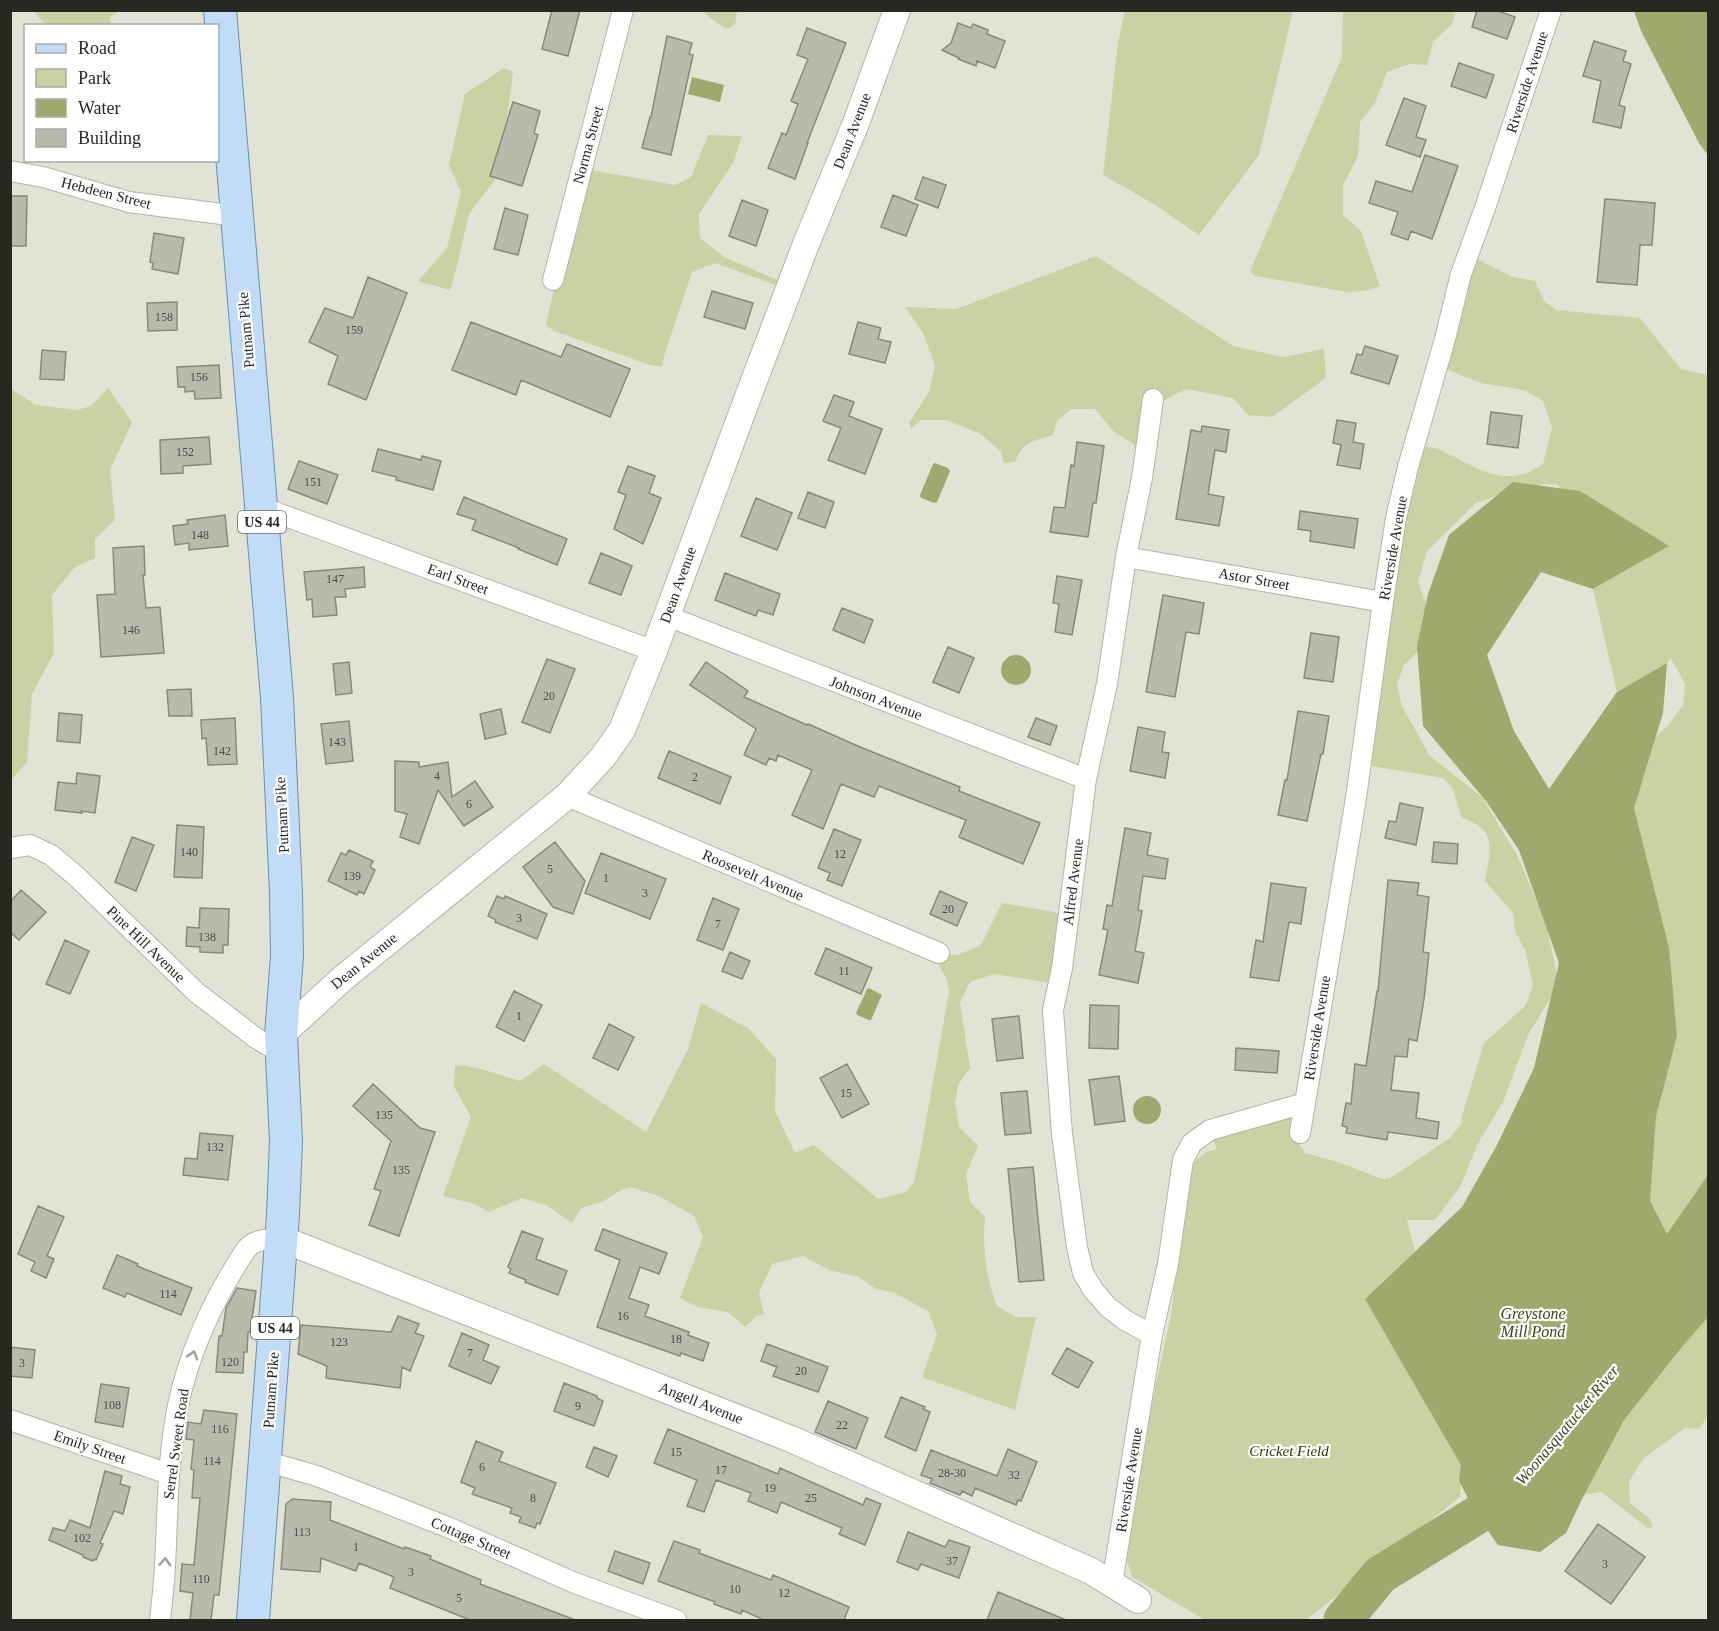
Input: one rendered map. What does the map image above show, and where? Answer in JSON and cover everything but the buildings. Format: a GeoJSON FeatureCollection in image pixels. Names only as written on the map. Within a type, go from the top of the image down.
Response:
{"type":"FeatureCollection","features":[{"type":"Feature","properties":{"kind":"main road","name":"Putnam Pike"},"geometry":{"type":"LineString","coordinates":[[220,10],[277,698],[286,893],[287,956],[281,1044],[286,1141],[282,1239],[253,1620]]}},
{"type":"Feature","properties":{"kind":"street","name":"Norma Street"},"geometry":{"type":"LineString","coordinates":[[553,280],[623,10]]}},
{"type":"Feature","properties":{"kind":"street","name":"Dean Avenue"},"geometry":{"type":"LineString","coordinates":[[281,1044],[342,978],[567,796],[603,757],[622,730],[654,651],[806,244],[856,123],[897,10]]}},
{"type":"Feature","properties":{"kind":"street","name":"Riverside Avenue"},"geometry":{"type":"LineString","coordinates":[[1300,1133],[1356,798],[1396,518],[1461,274],[1551,10]]}},
{"type":"Feature","properties":{"kind":"street","name":"Hebdeen Street"},"geometry":{"type":"LineString","coordinates":[[10,171],[43,177],[129,202],[237,216]]}},
{"type":"Feature","properties":{"kind":"street","name":"Alfred Avenue"},"geometry":{"type":"LineString","coordinates":[[1152,1335],[1125,1320],[1108,1307],[1094,1291],[1083,1273],[1077,1247],[1062,1134],[1053,1010],[1062,968],[1086,779],[1107,684],[1153,399]]}},
{"type":"Feature","properties":{"kind":"street","name":"Earl Street"},"geometry":{"type":"LineString","coordinates":[[261,507],[654,651]]}},
{"type":"Feature","properties":{"kind":"street","name":"Astor Street"},"geometry":{"type":"LineString","coordinates":[[1126,557],[1383,602]]}},
{"type":"Feature","properties":{"kind":"street","name":"Johnson Avenue"},"geometry":{"type":"LineString","coordinates":[[667,616],[1086,779]]}},
{"type":"Feature","properties":{"kind":"street","name":"Roosevelt Avenue"},"geometry":{"type":"LineString","coordinates":[[567,796],[939,953]]}},
{"type":"Feature","properties":{"kind":"street","name":"Pine Hill Avenue"},"geometry":{"type":"LineString","coordinates":[[10,848],[30,845],[51,855],[197,993],[256,1038],[281,1044]]}},
{"type":"Feature","properties":{"kind":"street","name":"Riverside Avenue"},"geometry":{"type":"LineString","coordinates":[[1112,1584],[1152,1335],[1168,1264],[1183,1160],[1192,1143],[1210,1130],[1305,1103]]}},
{"type":"Feature","properties":{"kind":"street","name":"Serrel Sweet Road"},"geometry":{"type":"LineString","coordinates":[[160,1620],[169,1474],[179,1402],[195,1347],[213,1306],[250,1244],[258,1240],[282,1239]]}},
{"type":"Feature","properties":{"kind":"street","name":"Angell Avenue"},"geometry":{"type":"LineString","coordinates":[[282,1239],[791,1439],[1091,1571],[1138,1600]]}},
{"type":"Feature","properties":{"kind":"street","name":"Emily Street"},"geometry":{"type":"LineString","coordinates":[[10,1420],[169,1474]]}},
{"type":"Feature","properties":{"kind":"street","name":"Cottage Street"},"geometry":{"type":"LineString","coordinates":[[265,1461],[317,1476],[445,1527],[575,1583],[676,1620]]}},
{"type":"Feature","properties":{"kind":"green space"},"geometry":{"type":"Polygon","coordinates":[[[1451,10],[1455,14],[1451,25],[1433,42],[1427,65],[1409,64],[1387,72],[1375,103],[1360,122],[1358,156],[1343,185],[1343,215],[1361,231],[1380,286],[1365,291],[1348,292],[1255,276],[1250,271],[1342,57],[1343,11],[1451,10]]]}},
{"type":"Feature","properties":{"kind":"green space"},"geometry":{"type":"Polygon","coordinates":[[[34,11],[120,11],[110,17],[111,24],[44,24],[34,11]]]}},
{"type":"Feature","properties":{"kind":"green space"},"geometry":{"type":"Polygon","coordinates":[[[704,11],[737,11],[735,25],[726,29],[704,11]]]}},
{"type":"Feature","properties":{"kind":"green space"},"geometry":{"type":"Polygon","coordinates":[[[1125,11],[1293,11],[1259,155],[1199,235],[1157,206],[1103,175],[1118,42],[1125,11]]]}},
{"type":"Feature","properties":{"kind":"green space"},"geometry":{"type":"Polygon","coordinates":[[[504,68],[513,72],[500,173],[469,214],[450,290],[418,281],[447,248],[461,192],[449,165],[465,94],[504,68]]]}},
{"type":"Feature","properties":{"kind":"green space"},"geometry":{"type":"Polygon","coordinates":[[[708,135],[742,136],[733,163],[699,214],[700,238],[724,257],[791,286],[787,289],[715,263],[692,272],[662,367],[650,365],[554,331],[546,325],[580,169],[675,185],[691,177],[708,135]]]}},
{"type":"Feature","properties":{"kind":"green space","name":"Cricket Field"},"geometry":{"type":"Polygon","coordinates":[[[1465,253],[1513,277],[1535,281],[1544,301],[1556,310],[1640,318],[1681,369],[1708,375],[1708,1206],[1672,1243],[1647,1208],[1656,1117],[1677,1036],[1621,864],[1629,758],[1667,727],[1683,705],[1685,684],[1671,658],[1667,663],[1617,692],[1593,589],[1647,559],[1583,519],[1558,485],[1542,484],[1516,499],[1496,496],[1476,503],[1427,551],[1418,582],[1434,624],[1424,646],[1404,665],[1397,684],[1402,706],[1429,755],[1482,797],[1518,857],[1546,923],[1559,984],[1528,1035],[1503,1102],[1478,1143],[1460,1187],[1435,1220],[1407,1220],[1415,1251],[1365,1299],[1462,1465],[1460,1497],[1306,1620],[1205,1620],[1132,1577],[1127,1560],[1152,1403],[1171,1315],[1193,1163],[1206,1152],[1217,1149],[1209,1129],[1288,1118],[1296,1120],[1295,1137],[1305,1153],[1338,1162],[1385,1180],[1387,1177],[1389,1179],[1451,1137],[1461,1124],[1484,1043],[1526,1005],[1533,985],[1525,950],[1515,931],[1513,913],[1485,881],[1490,851],[1487,835],[1474,823],[1462,818],[1452,787],[1443,778],[1359,764],[1409,445],[1438,449],[1489,473],[1515,476],[1529,472],[1543,464],[1552,427],[1543,401],[1524,390],[1481,383],[1433,364],[1465,253]]]}},
{"type":"Feature","properties":{"kind":"green space"},"geometry":{"type":"Polygon","coordinates":[[[1096,256],[1233,346],[1283,357],[1324,349],[1326,378],[1272,417],[1248,415],[1233,398],[1186,389],[1148,409],[1141,449],[1113,431],[1095,409],[1071,409],[1057,421],[1053,435],[1025,446],[1015,462],[1004,463],[1001,452],[981,434],[946,420],[921,420],[911,429],[909,423],[929,392],[935,365],[923,333],[905,307],[956,309],[1096,256]]]}},
{"type":"Feature","properties":{"kind":"green space"},"geometry":{"type":"Polygon","coordinates":[[[108,388],[132,422],[110,470],[115,520],[95,539],[95,558],[74,568],[52,595],[54,653],[32,694],[27,762],[11,780],[11,389],[36,405],[77,410],[91,406],[108,388]]]}},
{"type":"Feature","properties":{"kind":"green space"},"geometry":{"type":"Polygon","coordinates":[[[1002,903],[1054,912],[1062,916],[1050,983],[994,974],[970,982],[960,1003],[970,1068],[958,1085],[955,1103],[959,1127],[978,1146],[966,1174],[970,1202],[985,1217],[986,1262],[997,1306],[1016,1317],[1036,1317],[1015,1410],[922,1377],[937,1335],[928,1311],[892,1292],[876,1289],[859,1277],[829,1270],[803,1256],[772,1264],[759,1293],[764,1314],[756,1316],[745,1327],[728,1312],[697,1307],[680,1298],[703,1237],[694,1216],[659,1196],[630,1187],[604,1201],[581,1208],[572,1223],[548,1206],[522,1198],[489,1212],[475,1204],[443,1196],[471,1117],[454,1087],[455,1066],[478,1068],[520,1081],[544,1064],[646,1132],[688,1049],[701,1003],[748,1028],[776,1059],[775,1111],[795,1153],[814,1145],[878,1199],[906,1192],[914,1182],[949,992],[947,979],[931,952],[958,955],[981,945],[1002,903]]]}},
{"type":"Feature","properties":{"kind":"green space"},"geometry":{"type":"Polygon","coordinates":[[[1708,1312],[1708,1414],[1700,1429],[1685,1428],[1643,1459],[1629,1481],[1630,1503],[1650,1519],[1653,1527],[1648,1528],[1601,1492],[1574,1497],[1599,1454],[1665,1359],[1708,1312]]]}},
{"type":"Feature","properties":{"kind":"water"},"geometry":{"type":"Polygon","coordinates":[[[1634,11],[1708,11],[1708,155],[1699,143],[1641,31],[1634,11]]]}},
{"type":"Feature","properties":{"kind":"water"},"geometry":{"type":"Polygon","coordinates":[[[692,77],[724,85],[720,102],[688,94],[692,77]]]}},
{"type":"Feature","properties":{"kind":"water"},"geometry":{"type":"Polygon","coordinates":[[[935,463],[950,471],[937,502],[934,503],[921,498],[920,495],[935,463]]]}},
{"type":"Feature","properties":{"kind":"water","name":"Greystone Mill Pond"},"geometry":{"type":"Polygon","coordinates":[[[1513,482],[1580,491],[1669,546],[1593,589],[1541,572],[1487,655],[1514,731],[1549,789],[1617,692],[1667,663],[1663,713],[1634,808],[1669,948],[1677,1036],[1656,1117],[1650,1201],[1667,1234],[1708,1175],[1708,1317],[1624,1420],[1566,1533],[1540,1552],[1498,1545],[1477,1515],[1459,1481],[1461,1465],[1365,1299],[1462,1207],[1497,1145],[1534,1068],[1559,963],[1519,850],[1486,801],[1423,726],[1417,646],[1428,594],[1449,535],[1513,482]]]}},
{"type":"Feature","properties":{"kind":"water"},"geometry":{"type":"Polygon","coordinates":[[[1016,655],[1022,656],[1030,664],[1030,676],[1022,684],[1016,685],[1010,684],[1002,676],[1001,670],[1002,664],[1010,656],[1016,655]]]}},
{"type":"Feature","properties":{"kind":"water"},"geometry":{"type":"Polygon","coordinates":[[[869,988],[882,995],[871,1020],[856,1013],[869,988]]]}},
{"type":"Feature","properties":{"kind":"water"},"geometry":{"type":"Polygon","coordinates":[[[1147,1096],[1157,1100],[1161,1110],[1157,1120],[1147,1124],[1137,1120],[1133,1110],[1137,1100],[1147,1096]]]}},
{"type":"Feature","properties":{"kind":"waterway","name":"Woonasquatucket River"},"geometry":{"type":"LineString","coordinates":[[1343,1620],[1380,1575],[1477,1515],[1520,1485]]}}]}
